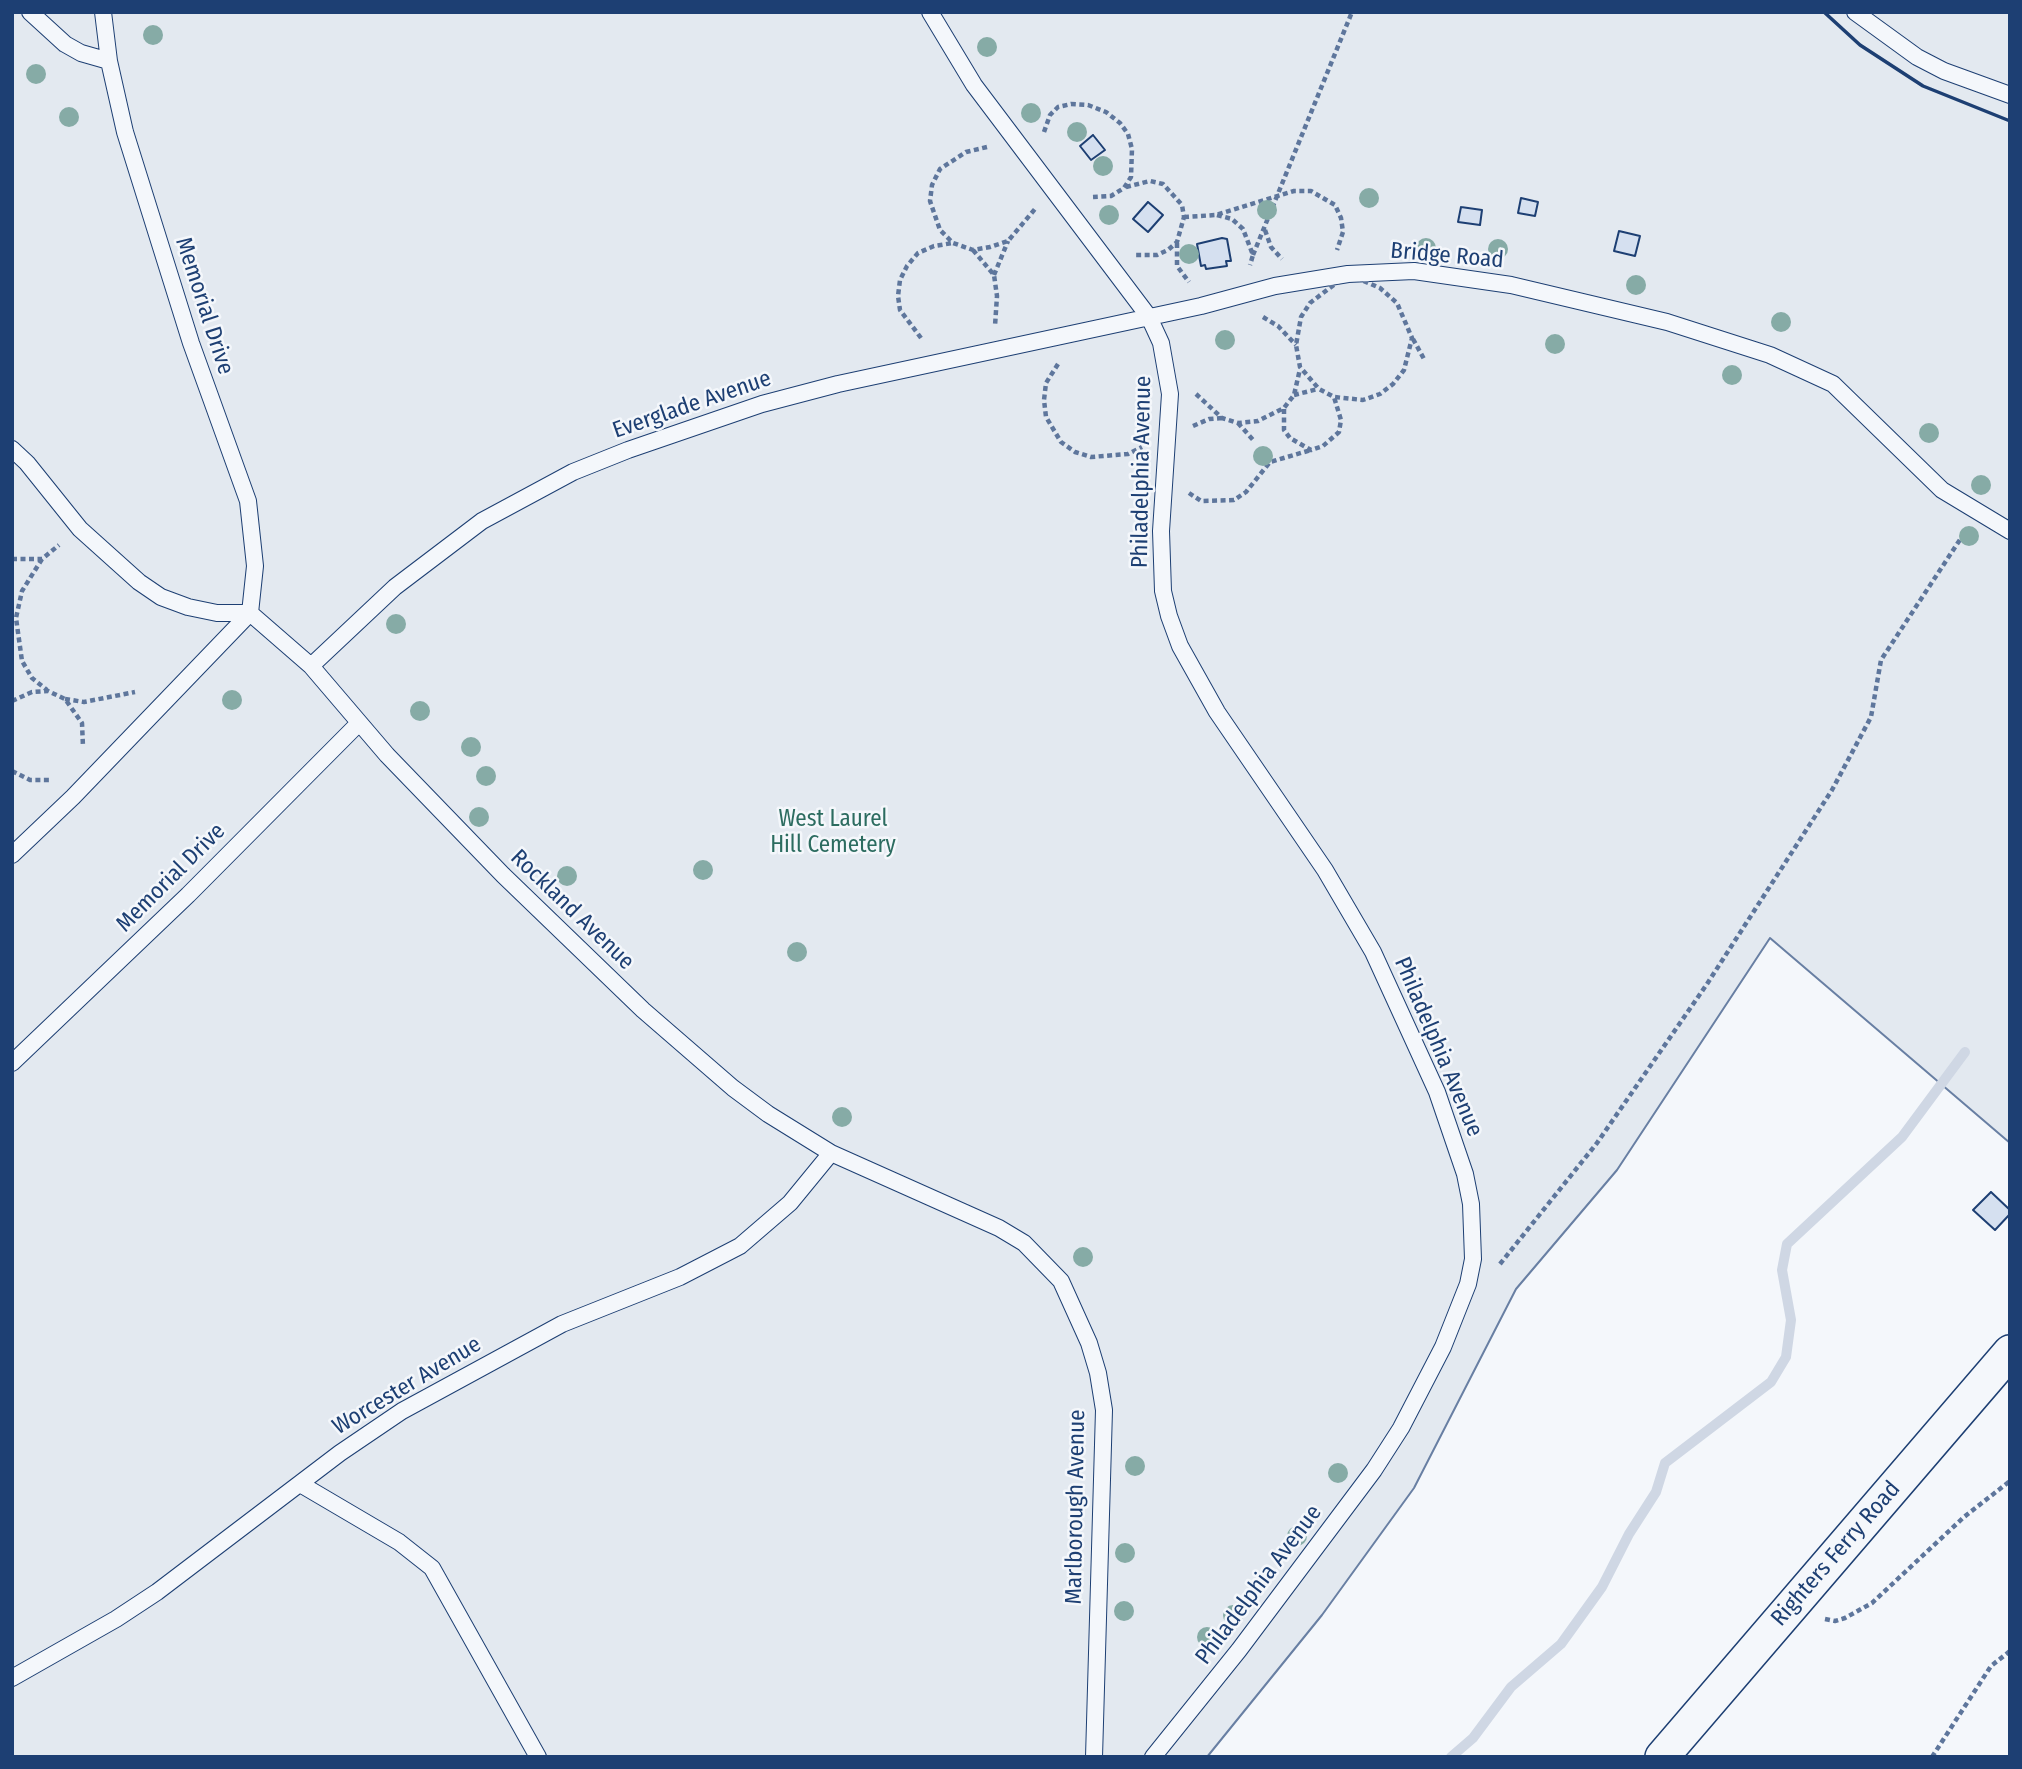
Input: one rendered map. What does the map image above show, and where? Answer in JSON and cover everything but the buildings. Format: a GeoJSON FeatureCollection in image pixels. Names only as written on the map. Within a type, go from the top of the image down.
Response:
{"type":"FeatureCollection","features":[{"type":"Feature","properties":{"kind":"street","name":"Righters Ferry Road"},"geometry":{"type":"LineString","coordinates":[[1662,1757],[2010,1352]]}},
{"type":"Feature","properties":{"kind":"lane"},"geometry":{"type":"LineString","coordinates":[[30,12],[65,44],[81,53],[109,61]]}},
{"type":"Feature","properties":{"kind":"lane","name":"Memorial Drive"},"geometry":{"type":"LineString","coordinates":[[103,12],[109,61],[125,132],[191,343],[248,501],[254,566],[250,613]]}},
{"type":"Feature","properties":{"kind":"lane"},"geometry":{"type":"LineString","coordinates":[[930,12],[974,85],[1017,146],[1149,317]]}},
{"type":"Feature","properties":{"kind":"lane"},"geometry":{"type":"LineString","coordinates":[[1855,12],[1887,38],[1926,62],[2010,95]]}},
{"type":"Feature","properties":{"kind":"lane","name":"Bridge Road"},"geometry":{"type":"LineString","coordinates":[[1149,317],[1317,278],[1414,271],[1511,285],[1667,322],[1770,355],[1833,384],[1853,401],[1923,474],[1977,513],[2010,531]]}},
{"type":"Feature","properties":{"kind":"lane","name":"Everglade Avenue"},"geometry":{"type":"LineString","coordinates":[[311,666],[395,587],[438,552],[482,521],[573,472],[693,426],[762,404],[948,359],[1149,317]]}},
{"type":"Feature","properties":{"kind":"lane","name":"Philadelphia Avenue"},"geometry":{"type":"LineString","coordinates":[[1149,317],[1164,356],[1170,386],[1161,568],[1169,616],[1180,646],[1217,712],[1292,819],[1349,910],[1419,1050],[1465,1174],[1474,1233],[1468,1284],[1424,1385],[1374,1470],[1239,1650],[1153,1757]]}},
{"type":"Feature","properties":{"kind":"lane"},"geometry":{"type":"LineString","coordinates":[[12,449],[27,463],[80,529],[139,582],[161,597],[188,607],[217,613],[250,613],[311,666]]}},
{"type":"Feature","properties":{"kind":"lane"},"geometry":{"type":"LineString","coordinates":[[12,855],[250,613]]}},
{"type":"Feature","properties":{"kind":"lane","name":"Rockland Avenue"},"geometry":{"type":"LineString","coordinates":[[311,666],[359,723],[503,875],[643,1010],[733,1088],[768,1114],[831,1153]]}},
{"type":"Feature","properties":{"kind":"lane","name":"Memorial Drive"},"geometry":{"type":"LineString","coordinates":[[12,1063],[178,905],[359,723]]}},
{"type":"Feature","properties":{"kind":"lane","name":"Worcester Avenue"},"geometry":{"type":"LineString","coordinates":[[12,1678],[116,1619],[302,1485],[372,1430],[509,1352],[596,1308],[702,1267],[740,1246],[790,1203],[831,1153]]}},
{"type":"Feature","properties":{"kind":"lane","name":"Marlborough Avenue"},"geometry":{"type":"LineString","coordinates":[[831,1153],[999,1228],[1024,1243],[1061,1281],[1076,1312],[1098,1373],[1104,1410],[1094,1757]]}},
{"type":"Feature","properties":{"kind":"lane"},"geometry":{"type":"LineString","coordinates":[[302,1485],[399,1542],[432,1569],[538,1757]]}},
{"type":"Feature","properties":{"kind":"path"},"geometry":{"type":"LineString","coordinates":[[1046,182],[1097,198],[1111,196],[1136,182],[1163,184],[1182,205],[1184,217],[1175,259],[1181,274],[1221,301],[1241,280],[1253,255],[1352,12]]}},
{"type":"Feature","properties":{"kind":"path"},"geometry":{"type":"LineString","coordinates":[[989,350],[997,312],[994,275],[1008,241],[1037,205],[1046,182],[1045,125],[1058,107],[1080,104],[1107,112],[1128,134],[1133,164],[1131,177],[1124,188]]}},
{"type":"Feature","properties":{"kind":"path"},"geometry":{"type":"LineString","coordinates":[[994,275],[973,250],[953,243],[940,230],[930,201],[932,185],[940,169],[966,152],[1017,146]]}},
{"type":"Feature","properties":{"kind":"path"},"geometry":{"type":"LineString","coordinates":[[1184,217],[1216,215],[1278,196],[1311,191],[1335,205],[1341,218],[1340,244],[1317,278]]}},
{"type":"Feature","properties":{"kind":"path"},"geometry":{"type":"LineString","coordinates":[[1216,215],[1232,219],[1243,229],[1253,255]]}},
{"type":"Feature","properties":{"kind":"path"},"geometry":{"type":"LineString","coordinates":[[973,250],[1008,241]]}},
{"type":"Feature","properties":{"kind":"path"},"geometry":{"type":"LineString","coordinates":[[1099,252],[1157,255],[1177,242]]}},
{"type":"Feature","properties":{"kind":"path"},"geometry":{"type":"LineString","coordinates":[[948,359],[917,336],[908,324],[898,296],[906,266],[918,254],[934,246],[953,243]]}},
{"type":"Feature","properties":{"kind":"path"},"geometry":{"type":"LineString","coordinates":[[1334,397],[1340,408],[1339,432],[1323,446],[1278,457],[1261,471],[1246,492],[1234,500],[1202,501],[1187,493],[1165,462],[1191,428],[1209,419],[1222,418],[1238,423],[1272,417],[1284,408],[1294,395],[1300,367],[1296,345],[1301,317],[1310,303],[1349,274],[1380,288],[1397,303],[1424,359]]}},
{"type":"Feature","properties":{"kind":"path"},"geometry":{"type":"LineString","coordinates":[[1085,331],[1046,383],[1046,417],[1061,442],[1075,452],[1109,457],[1128,454],[1168,428]]}},
{"type":"Feature","properties":{"kind":"path"},"geometry":{"type":"LineString","coordinates":[[1300,367],[1318,389],[1334,397],[1363,400],[1380,394],[1393,384],[1404,370],[1412,338]]}},
{"type":"Feature","properties":{"kind":"path"},"geometry":{"type":"LineString","coordinates":[[1164,356],[1198,397],[1222,418]]}},
{"type":"Feature","properties":{"kind":"path"},"geometry":{"type":"LineString","coordinates":[[1294,395],[1304,390],[1318,389]]}},
{"type":"Feature","properties":{"kind":"path"},"geometry":{"type":"LineString","coordinates":[[1284,408],[1284,430],[1290,438],[1311,450]]}},
{"type":"Feature","properties":{"kind":"path"},"geometry":{"type":"LineString","coordinates":[[1238,423],[1255,442]]}},
{"type":"Feature","properties":{"kind":"path"},"geometry":{"type":"LineString","coordinates":[[1468,1284],[1487,1276],[1500,1264],[1597,1143],[1707,984],[1832,790],[1871,717],[1881,660],[1977,513]]}},
{"type":"Feature","properties":{"kind":"path"},"geometry":{"type":"LineString","coordinates":[[59,546],[43,558],[22,591],[17,628],[22,661],[32,678],[48,691],[65,699],[84,702],[187,679]]}},
{"type":"Feature","properties":{"kind":"path"},"geometry":{"type":"LineString","coordinates":[[12,559],[43,558]]}},
{"type":"Feature","properties":{"kind":"path"},"geometry":{"type":"LineString","coordinates":[[12,701],[32,692],[48,691]]}},
{"type":"Feature","properties":{"kind":"path"},"geometry":{"type":"LineString","coordinates":[[65,699],[82,723],[87,781]]}},
{"type":"Feature","properties":{"kind":"path"},"geometry":{"type":"LineString","coordinates":[[1821,1618],[1835,1621],[1872,1603],[1964,1517],[2010,1481]]}},
{"type":"Feature","properties":{"kind":"path"},"geometry":{"type":"LineString","coordinates":[[1932,1757],[1991,1667],[2010,1651]]}},
{"type":"Feature","properties":{"kind":"green space","name":"West Laurel Hill Cemetery"},"geometry":{"type":"Polygon","coordinates":[[[12,12],[2010,12],[2010,1143],[1770,938],[1617,1170],[1516,1289],[1414,1488],[1322,1615],[1207,1757],[12,1757],[12,12]]]}},
{"type":"Feature","properties":{"kind":"waterway"},"geometry":{"type":"LineString","coordinates":[[1451,1757],[1473,1738],[1511,1687],[1561,1644],[1602,1587],[1629,1534],[1656,1492],[1665,1463],[1771,1382],[1786,1357],[1791,1320],[1782,1270],[1787,1244],[1902,1137],[1965,1052]]}},
{"type":"Feature","properties":{"kind":"wall"},"geometry":{"type":"LineString","coordinates":[[1824,12],[1860,45],[1923,86],[2010,121]]}}]}
